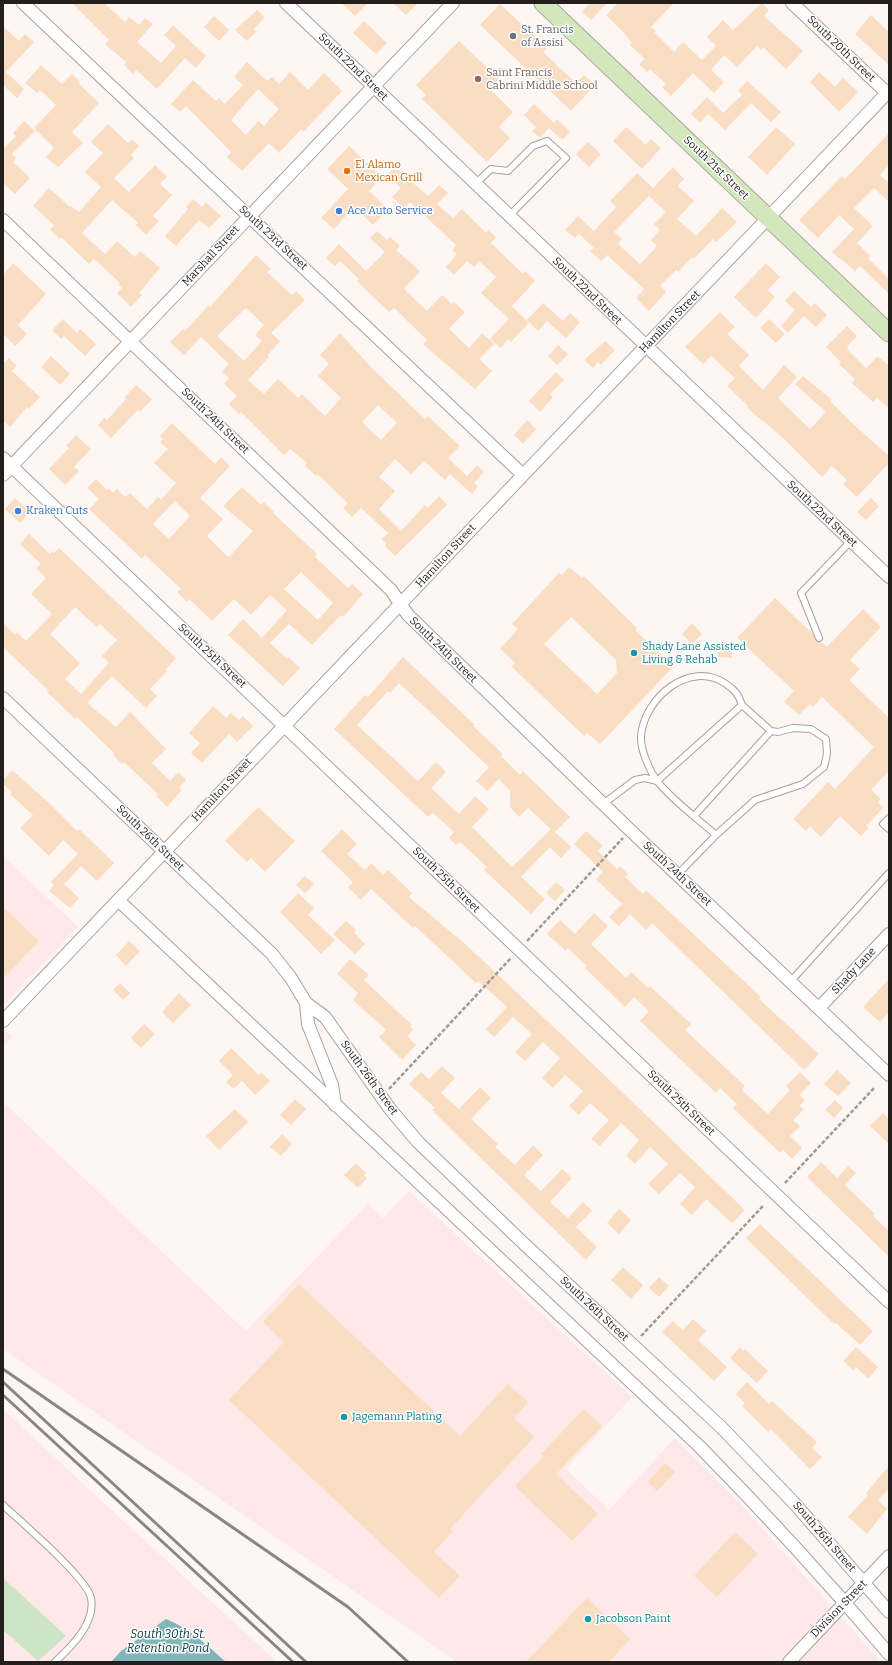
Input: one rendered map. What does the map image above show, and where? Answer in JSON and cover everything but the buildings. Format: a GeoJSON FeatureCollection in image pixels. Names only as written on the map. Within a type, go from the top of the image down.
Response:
{"type":"FeatureCollection","features":[{"type":"Feature","properties":{"kind":"street","name":"South 23rd Street"},"geometry":{"type":"LineString","coordinates":[[23,3],[522,474]]}},
{"type":"Feature","properties":{"kind":"street","name":"South 22nd Street"},"geometry":{"type":"LineString","coordinates":[[286,3],[645,347],[889,577]]}},
{"type":"Feature","properties":{"kind":"street","name":"Marshall Street"},"geometry":{"type":"LineString","coordinates":[[3,475],[7,462],[131,341],[452,3]]}},
{"type":"Feature","properties":{"kind":"street","name":"South 21st Street"},"geometry":{"type":"LineString","coordinates":[[543,3],[889,333]]}},
{"type":"Feature","properties":{"kind":"street","name":"South 20th Street"},"geometry":{"type":"LineString","coordinates":[[792,3],[888,93]]}},
{"type":"Feature","properties":{"kind":"street","name":"Hamilton Street"},"geometry":{"type":"LineString","coordinates":[[3,1021],[522,474],[888,93]]}},
{"type":"Feature","properties":{"kind":"street","name":"South 24th Street"},"geometry":{"type":"LineString","coordinates":[[3,220],[391,590],[408,615],[602,804],[819,1008],[889,1076]]}},
{"type":"Feature","properties":{"kind":"street","name":"South 25th Street"},"geometry":{"type":"LineString","coordinates":[[7,462],[889,1302]]}},
{"type":"Feature","properties":{"kind":"street","name":"South 26th Street"},"geometry":{"type":"LineString","coordinates":[[3,698],[272,954],[291,978],[306,1003],[325,1017],[381,1097],[418,1142],[520,1240],[722,1428],[795,1504],[889,1612]]}},
{"type":"Feature","properties":{"kind":"street"},"geometry":{"type":"LineString","coordinates":[[118,900],[699,1446],[752,1500],[845,1602],[889,1654]]}},
{"type":"Feature","properties":{"kind":"street","name":"Shady Lane"},"geometry":{"type":"LineString","coordinates":[[819,1008],[889,934]]}},
{"type":"Feature","properties":{"kind":"street","name":"South 26th Street"},"geometry":{"type":"LineString","coordinates":[[306,1003],[308,1024],[332,1084],[335,1105]]}},
{"type":"Feature","properties":{"kind":"street","name":"Division Street"},"geometry":{"type":"LineString","coordinates":[[789,1662],[889,1556]]}},
{"type":"Feature","properties":{"kind":"lane"},"geometry":{"type":"LineString","coordinates":[[475,184],[491,169],[508,171],[533,146],[547,141],[566,158],[509,216]]}},
{"type":"Feature","properties":{"kind":"lane"},"geometry":{"type":"LineString","coordinates":[[819,638],[801,592],[851,541]]}},
{"type":"Feature","properties":{"kind":"lane"},"geometry":{"type":"LineString","coordinates":[[677,875],[716,835],[755,800],[802,784],[824,767],[827,754],[826,739],[811,729],[793,728],[778,732],[771,731],[742,705],[740,697],[736,691],[724,683],[707,676],[686,678],[678,681],[667,690],[649,711],[641,735],[643,752],[657,781],[716,835]]}},
{"type":"Feature","properties":{"kind":"lane"},"geometry":{"type":"LineString","coordinates":[[657,781],[742,705]]}},
{"type":"Feature","properties":{"kind":"lane"},"geometry":{"type":"LineString","coordinates":[[694,816],[771,731]]}},
{"type":"Feature","properties":{"kind":"lane"},"geometry":{"type":"LineString","coordinates":[[602,804],[635,780],[645,778],[657,781]]}},
{"type":"Feature","properties":{"kind":"lane"},"geometry":{"type":"LineString","coordinates":[[889,818],[883,824],[889,830]]}},
{"type":"Feature","properties":{"kind":"lane"},"geometry":{"type":"LineString","coordinates":[[790,982],[889,873]]}},
{"type":"Feature","properties":{"kind":"lane"},"geometry":{"type":"LineString","coordinates":[[3,1505],[80,1579],[91,1598],[90,1617],[74,1645],[55,1662]]}},
{"type":"Feature","properties":{"kind":"path"},"geometry":{"type":"LineString","coordinates":[[381,1097],[630,831]]}},
{"type":"Feature","properties":{"kind":"path"},"geometry":{"type":"LineString","coordinates":[[785,1183],[875,1087]]}},
{"type":"Feature","properties":{"kind":"path"},"geometry":{"type":"LineString","coordinates":[[641,1336],[763,1206]]}},
{"type":"Feature","properties":{"kind":"shaded area"},"geometry":{"type":"Polygon","coordinates":[[[3,856],[78,927],[3,1006],[3,856]]]}},
{"type":"Feature","properties":{"kind":"shaded area"},"geometry":{"type":"Polygon","coordinates":[[[3,1028],[12,1037],[3,1046],[3,1028]]]}},
{"type":"Feature","properties":{"kind":"shaded area"},"geometry":{"type":"Polygon","coordinates":[[[3,1102],[246,1331],[368,1204],[383,1218],[409,1191],[632,1397],[566,1469],[609,1510],[675,1438],[742,1505],[881,1662],[457,1662],[3,1349],[3,1102]]]}},
{"type":"Feature","properties":{"kind":"shaded area"},"geometry":{"type":"Polygon","coordinates":[[[3,1409],[94,1494],[277,1662],[3,1662],[3,1409]]]}},
{"type":"Feature","properties":{"kind":"green space"},"geometry":{"type":"Polygon","coordinates":[[[3,1578],[66,1636],[38,1661],[3,1630],[3,1578]]]}},
{"type":"Feature","properties":{"kind":"water","name":"South 30th St. Retention Pond"},"geometry":{"type":"Polygon","coordinates":[[[166,1619],[191,1633],[226,1662],[111,1662],[121,1651],[166,1619]]]}},
{"type":"Feature","properties":{"kind":"railway"},"geometry":{"type":"LineString","coordinates":[[3,1369],[348,1607],[408,1662]]}},
{"type":"Feature","properties":{"kind":"railway"},"geometry":{"type":"LineString","coordinates":[[3,1382],[306,1662]]}},
{"type":"Feature","properties":{"kind":"railway"},"geometry":{"type":"LineString","coordinates":[[3,1395],[293,1662]]}},
{"type":"Feature","properties":{"kind":"place","name":"St. Francis of Assisi"},"geometry":{"type":"Point","coordinates":[513,36]}},
{"type":"Feature","properties":{"kind":"place","name":"Saint Francis Cabrini Middle School"},"geometry":{"type":"Point","coordinates":[478,79]}},
{"type":"Feature","properties":{"kind":"place","name":"El Alamo Mexican Grill"},"geometry":{"type":"Point","coordinates":[347,171]}},
{"type":"Feature","properties":{"kind":"place","name":"Ace Auto Service"},"geometry":{"type":"Point","coordinates":[339,211]}},
{"type":"Feature","properties":{"kind":"place","name":"Kraken Cuts"},"geometry":{"type":"Point","coordinates":[18,511]}},
{"type":"Feature","properties":{"kind":"place","name":"Shady Lane Assisted Living & Rehab"},"geometry":{"type":"Point","coordinates":[634,653]}},
{"type":"Feature","properties":{"kind":"place","name":"Jagemann Plating"},"geometry":{"type":"Point","coordinates":[344,1417]}},
{"type":"Feature","properties":{"kind":"place","name":"Jacobson Paint"},"geometry":{"type":"Point","coordinates":[588,1619]}}]}
